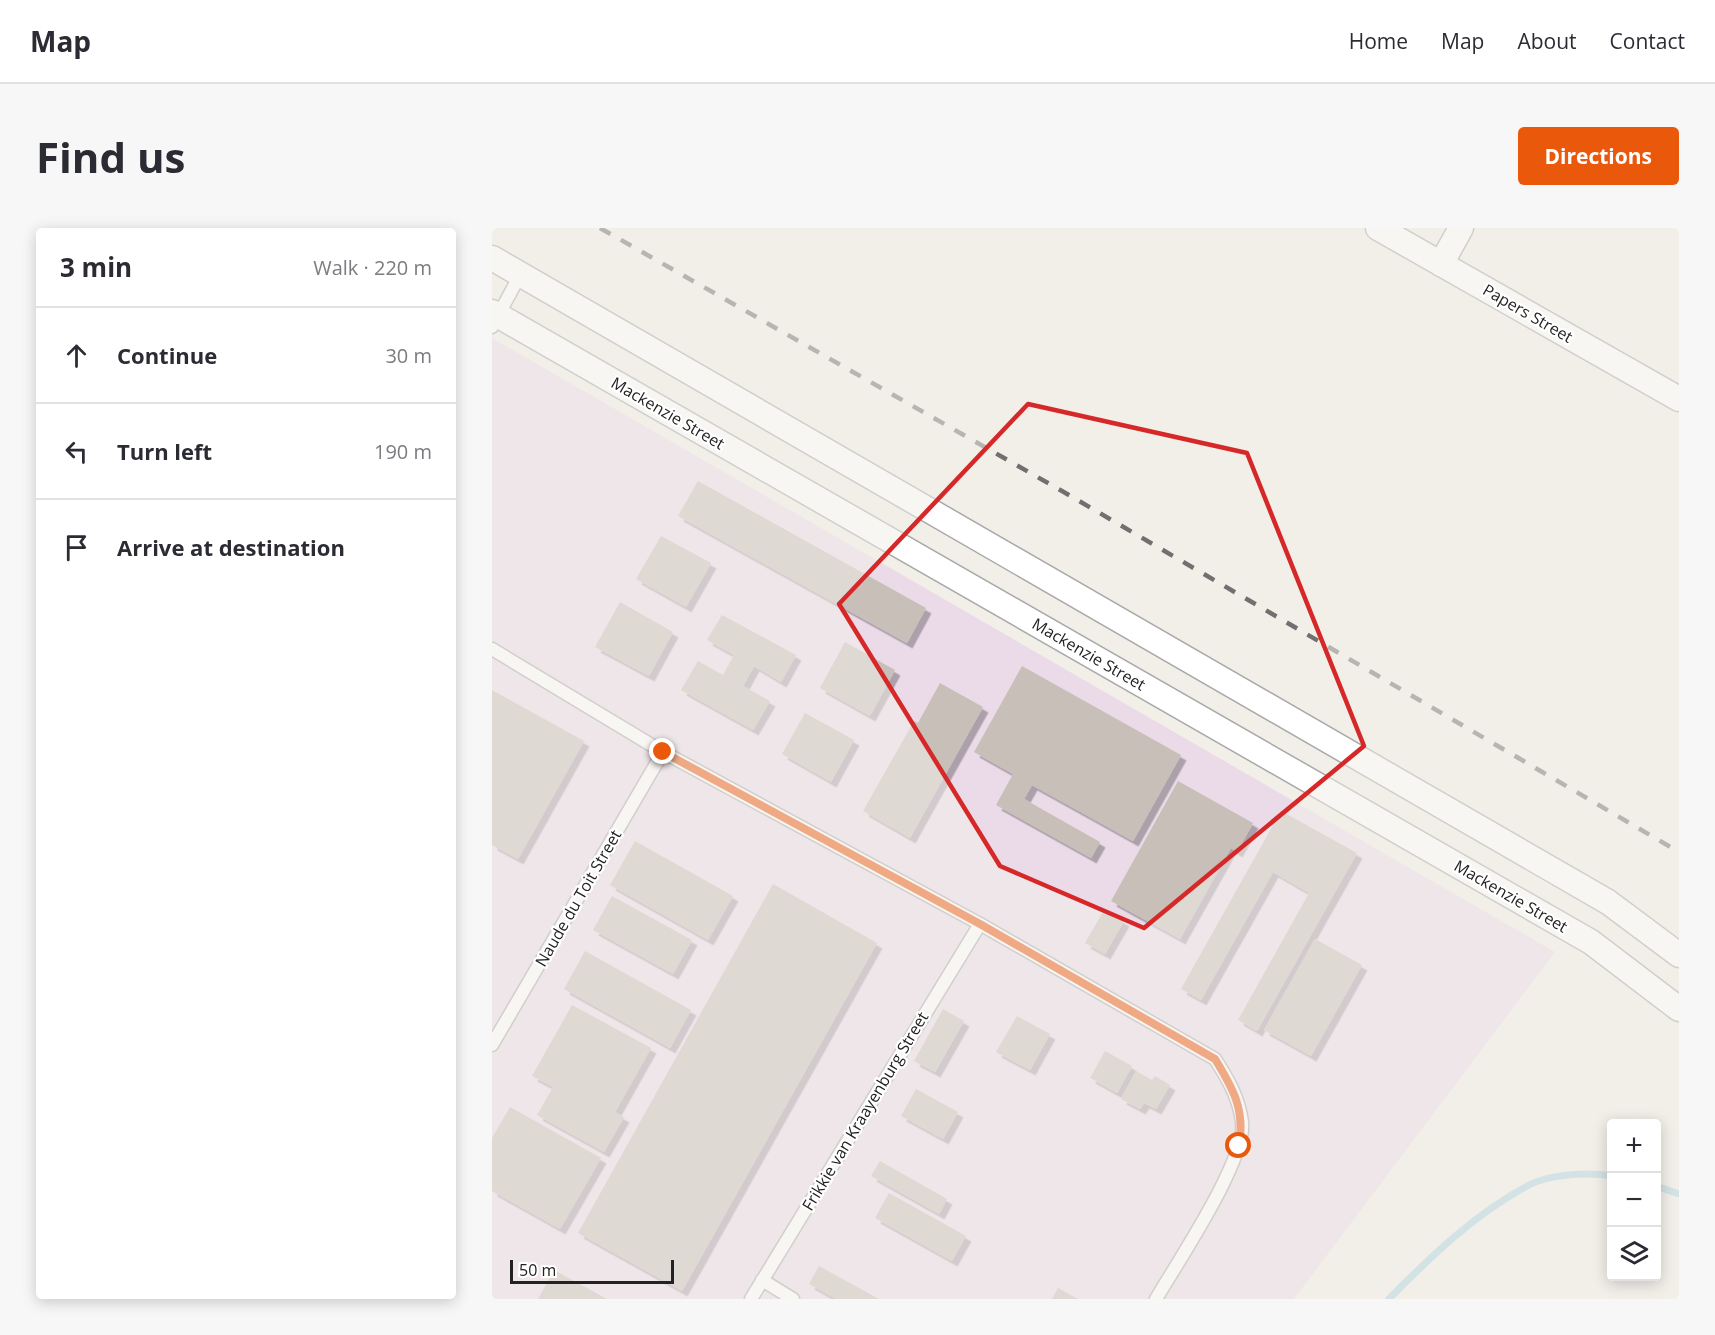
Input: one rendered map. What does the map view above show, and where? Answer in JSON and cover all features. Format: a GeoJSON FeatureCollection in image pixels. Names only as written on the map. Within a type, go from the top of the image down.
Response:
{"type":"FeatureCollection","features":[{"type":"Feature","properties":{"kind":"street","name":"Papers Street"},"geometry":{"type":"LineString","coordinates":[[1378,228],[1679,399]]}},
{"type":"Feature","properties":{"kind":"street"},"geometry":{"type":"LineString","coordinates":[[1441,264],[1461,228]]}},
{"type":"Feature","properties":{"kind":"street"},"geometry":{"type":"LineString","coordinates":[[492,258],[1608,902],[1679,955]]}},
{"type":"Feature","properties":{"kind":"street","name":"Mackenzie Street"},"geometry":{"type":"LineString","coordinates":[[494,318],[1591,942],[1679,1009]]}},
{"type":"Feature","properties":{"kind":"lane"},"geometry":{"type":"LineString","coordinates":[[494,318],[520,275]]}},
{"type":"Feature","properties":{"kind":"lane"},"geometry":{"type":"LineString","coordinates":[[492,649],[663,752],[980,924],[1215,1059],[1234,1089],[1243,1124],[1239,1146],[1227,1176],[1156,1299]]}},
{"type":"Feature","properties":{"kind":"lane","name":"Naude du Toit Street"},"geometry":{"type":"LineString","coordinates":[[492,1045],[663,752]]}},
{"type":"Feature","properties":{"kind":"lane","name":"Frikkie van Kraayenburg Street"},"geometry":{"type":"LineString","coordinates":[[751,1299],[980,924]]}},
{"type":"Feature","properties":{"kind":"lane"},"geometry":{"type":"LineString","coordinates":[[762,1280],[793,1299]]}},
{"type":"Feature","properties":{"kind":"highlighted area"},"geometry":{"type":"Polygon","coordinates":[[[1028,404],[1247,453],[1364,746],[1144,928],[1000,866],[839,604],[1028,404]]]}},
{"type":"Feature","properties":{"kind":"shaded area"},"geometry":{"type":"Polygon","coordinates":[[[492,338],[1555,952],[1294,1299],[492,1299],[492,338]]]}},
{"type":"Feature","properties":{"kind":"building"},"geometry":{"type":"Polygon","coordinates":[[[698,481],[926,608],[907,643],[678,516],[698,481]]]}},
{"type":"Feature","properties":{"kind":"building"},"geometry":{"type":"Polygon","coordinates":[[[661,536],[711,563],[686,607],[636,579],[661,536]]]}},
{"type":"Feature","properties":{"kind":"building"},"geometry":{"type":"Polygon","coordinates":[[[620,602],[673,632],[649,676],[595,647],[620,602]]]}},
{"type":"Feature","properties":{"kind":"building"},"geometry":{"type":"Polygon","coordinates":[[[722,615],[796,655],[781,682],[754,666],[743,686],[770,701],[753,730],[681,690],[698,661],[723,675],[734,655],[707,640],[722,615]]]}},
{"type":"Feature","properties":{"kind":"building"},"geometry":{"type":"Polygon","coordinates":[[[845,642],[895,670],[870,716],[820,688],[845,642]]]}},
{"type":"Feature","properties":{"kind":"building"},"geometry":{"type":"Polygon","coordinates":[[[1022,666],[1181,755],[1133,841],[1032,785],[1024,799],[1100,842],[1091,858],[996,805],[1013,774],[974,752],[1022,666]]]}},
{"type":"Feature","properties":{"kind":"building"},"geometry":{"type":"Polygon","coordinates":[[[940,683],[983,707],[910,838],[863,811],[914,721],[918,723],[940,683]]]}},
{"type":"Feature","properties":{"kind":"building"},"geometry":{"type":"Polygon","coordinates":[[[492,690],[584,741],[518,859],[492,845],[492,690]]]}},
{"type":"Feature","properties":{"kind":"building"},"geometry":{"type":"Polygon","coordinates":[[[805,713],[854,740],[831,782],[782,754],[805,713]]]}},
{"type":"Feature","properties":{"kind":"building"},"geometry":{"type":"Polygon","coordinates":[[[1178,781],[1253,823],[1237,852],[1231,848],[1180,939],[1111,901],[1178,781]]]}},
{"type":"Feature","properties":{"kind":"building"},"geometry":{"type":"Polygon","coordinates":[[[1281,811],[1357,853],[1257,1031],[1238,1020],[1309,893],[1273,872],[1201,1000],[1181,989],[1281,811]]]}},
{"type":"Feature","properties":{"kind":"building"},"geometry":{"type":"Polygon","coordinates":[[[635,841],[733,896],[708,940],[610,885],[635,841]]]}},
{"type":"Feature","properties":{"kind":"building"},"geometry":{"type":"Polygon","coordinates":[[[773,884],[877,943],[682,1291],[578,1233],[773,884]]]}},
{"type":"Feature","properties":{"kind":"building"},"geometry":{"type":"Polygon","coordinates":[[[612,896],[692,940],[673,974],[593,930],[612,896]]]}},
{"type":"Feature","properties":{"kind":"building"},"geometry":{"type":"Polygon","coordinates":[[[1104,910],[1124,921],[1105,954],[1085,943],[1104,910]]]}},
{"type":"Feature","properties":{"kind":"building"},"geometry":{"type":"Polygon","coordinates":[[[1315,939],[1362,965],[1311,1056],[1264,1030],[1315,939]]]}},
{"type":"Feature","properties":{"kind":"building"},"geometry":{"type":"Polygon","coordinates":[[[585,951],[691,1010],[670,1048],[564,989],[585,951]]]}},
{"type":"Feature","properties":{"kind":"building"},"geometry":{"type":"Polygon","coordinates":[[[572,1005],[651,1048],[615,1112],[624,1117],[604,1152],[537,1115],[553,1087],[532,1076],[572,1005]]]}},
{"type":"Feature","properties":{"kind":"building"},"geometry":{"type":"Polygon","coordinates":[[[943,1009],[964,1021],[935,1072],[914,1061],[943,1009]]]}},
{"type":"Feature","properties":{"kind":"building"},"geometry":{"type":"Polygon","coordinates":[[[1017,1016],[1050,1034],[1030,1070],[996,1052],[1017,1016]]]}},
{"type":"Feature","properties":{"kind":"building"},"geometry":{"type":"Polygon","coordinates":[[[1105,1051],[1132,1066],[1117,1093],[1090,1078],[1105,1051]]]}},
{"type":"Feature","properties":{"kind":"building"},"geometry":{"type":"Polygon","coordinates":[[[1136,1071],[1152,1080],[1155,1076],[1170,1085],[1156,1109],[1144,1103],[1140,1109],[1121,1099],[1136,1071]]]}},
{"type":"Feature","properties":{"kind":"building"},"geometry":{"type":"Polygon","coordinates":[[[916,1089],[958,1112],[943,1139],[901,1116],[916,1089]]]}},
{"type":"Feature","properties":{"kind":"building"},"geometry":{"type":"Polygon","coordinates":[[[510,1107],[601,1158],[560,1229],[492,1191],[492,1138],[510,1107]]]}},
{"type":"Feature","properties":{"kind":"building"},"geometry":{"type":"Polygon","coordinates":[[[880,1161],[947,1199],[939,1214],[871,1176],[880,1161]]]}},
{"type":"Feature","properties":{"kind":"building"},"geometry":{"type":"Polygon","coordinates":[[[889,1193],[966,1236],[952,1261],[875,1218],[889,1193]]]}},
{"type":"Feature","properties":{"kind":"building"},"geometry":{"type":"Polygon","coordinates":[[[819,1266],[879,1299],[836,1299],[809,1284],[819,1266]]]}},
{"type":"Feature","properties":{"kind":"building"},"geometry":{"type":"Polygon","coordinates":[[[554,1270],[607,1299],[538,1299],[554,1270]]]}},
{"type":"Feature","properties":{"kind":"building"},"geometry":{"type":"Polygon","coordinates":[[[1058,1288],[1078,1299],[1052,1299],[1058,1288]]]}},
{"type":"Feature","properties":{"kind":"waterway"},"geometry":{"type":"LineString","coordinates":[[1389,1299],[1455,1236],[1509,1196],[1548,1178],[1592,1174],[1607,1176]]}},
{"type":"Feature","properties":{"kind":"waterway"},"geometry":{"type":"LineString","coordinates":[[1661,1188],[1679,1194]]}},
{"type":"Feature","properties":{"kind":"railway"},"geometry":{"type":"LineString","coordinates":[[600,228],[1062,491],[1679,852]]}},
{"type":"Feature","properties":{"kind":"route"},"geometry":{"type":"LineString","coordinates":[[663,752],[980,924],[1215,1059],[1234,1089],[1243,1124],[1239,1146]]}}]}
